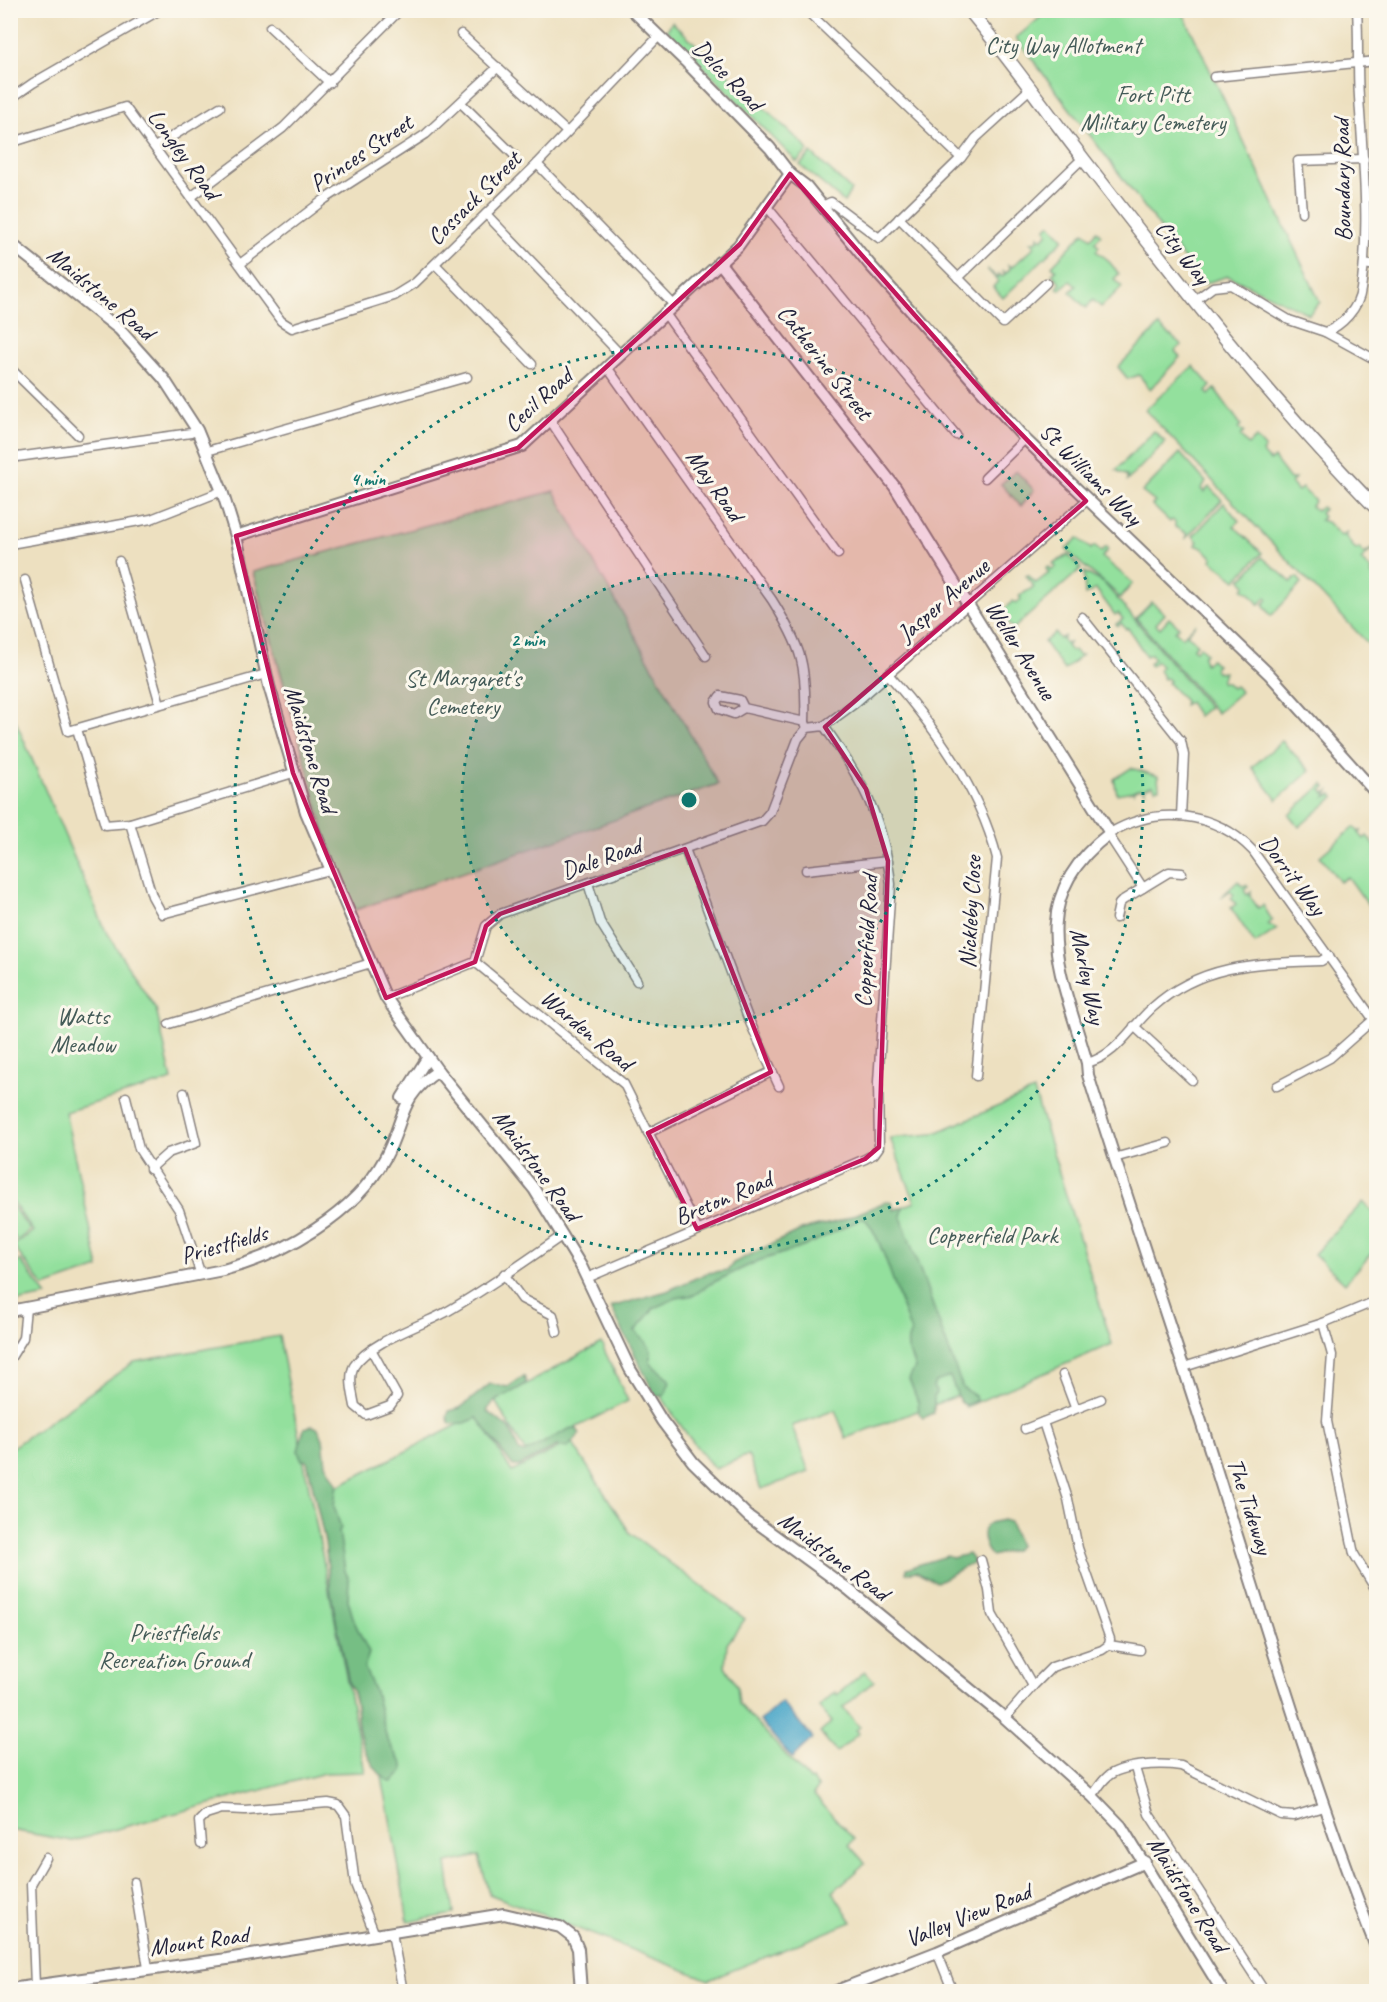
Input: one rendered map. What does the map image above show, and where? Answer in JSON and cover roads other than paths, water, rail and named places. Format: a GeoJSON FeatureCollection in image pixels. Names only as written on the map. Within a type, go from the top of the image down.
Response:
{"type":"FeatureCollection","features":[{"type":"Feature","properties":{"kind":"main road","name":"City Way"},"geometry":{"type":"LineString","coordinates":[[969,10],[1194,301],[1298,423],[1377,508]]}},
{"type":"Feature","properties":{"kind":"street"},"geometry":{"type":"LineString","coordinates":[[10,99],[32,83],[160,10]]}},
{"type":"Feature","properties":{"kind":"street"},"geometry":{"type":"LineString","coordinates":[[191,197],[271,138],[330,83],[400,10]]}},
{"type":"Feature","properties":{"kind":"street","name":"Delce Road"},"geometry":{"type":"LineString","coordinates":[[632,10],[759,137],[790,174]]}},
{"type":"Feature","properties":{"kind":"street"},"geometry":{"type":"LineString","coordinates":[[806,10],[961,158]]}},
{"type":"Feature","properties":{"kind":"street","name":"Boundary Road"},"geometry":{"type":"LineString","coordinates":[[1325,332],[1337,328],[1350,313],[1361,288],[1364,264],[1364,159],[1357,10]]}},
{"type":"Feature","properties":{"kind":"street"},"geometry":{"type":"LineString","coordinates":[[270,27],[330,83]]}},
{"type":"Feature","properties":{"kind":"street"},"geometry":{"type":"LineString","coordinates":[[461,34],[567,132]]}},
{"type":"Feature","properties":{"kind":"street","name":"Cossack Street"},"geometry":{"type":"LineString","coordinates":[[281,321],[290,327],[297,327],[397,295],[415,283],[537,164],[659,36]]}},
{"type":"Feature","properties":{"kind":"street"},"geometry":{"type":"LineString","coordinates":[[1214,77],[1377,61]]}},
{"type":"Feature","properties":{"kind":"street","name":"Princes Street"},"geometry":{"type":"LineString","coordinates":[[240,264],[326,199],[426,134],[498,67]]}},
{"type":"Feature","properties":{"kind":"street"},"geometry":{"type":"LineString","coordinates":[[822,206],[831,202],[878,238],[961,158],[976,138],[1031,88]]}},
{"type":"Feature","properties":{"kind":"street"},"geometry":{"type":"LineString","coordinates":[[461,103],[514,155]]}},
{"type":"Feature","properties":{"kind":"street","name":"Longley Road"},"geometry":{"type":"LineString","coordinates":[[10,143],[124,107],[281,321]]}},
{"type":"Feature","properties":{"kind":"street"},"geometry":{"type":"LineString","coordinates":[[155,147],[220,107]]}},
{"type":"Feature","properties":{"kind":"street"},"geometry":{"type":"LineString","coordinates":[[958,278],[1083,158]]}},
{"type":"Feature","properties":{"kind":"street"},"geometry":{"type":"LineString","coordinates":[[1302,212],[1298,161],[1364,159]]}},
{"type":"Feature","properties":{"kind":"street"},"geometry":{"type":"LineString","coordinates":[[537,164],[668,308],[838,554]]}},
{"type":"Feature","properties":{"kind":"street","name":"St Williams Way"},"geometry":{"type":"LineString","coordinates":[[790,174],[802,183],[870,265],[1025,439],[1086,501],[1262,667],[1377,793]]}},
{"type":"Feature","properties":{"kind":"street","name":"Cecil Road"},"geometry":{"type":"LineString","coordinates":[[236,537],[513,451],[527,443],[668,308],[738,246],[768,208],[790,174]]}},
{"type":"Feature","properties":{"kind":"street"},"geometry":{"type":"LineString","coordinates":[[768,208],[956,435]]}},
{"type":"Feature","properties":{"kind":"street"},"geometry":{"type":"LineString","coordinates":[[486,214],[620,354]]}},
{"type":"Feature","properties":{"kind":"street"},"geometry":{"type":"LineString","coordinates":[[899,218],[1003,322],[1047,283]]}},
{"type":"Feature","properties":{"kind":"street","name":"Maidstone Road"},"geometry":{"type":"LineString","coordinates":[[10,243],[119,329],[164,379],[197,430],[222,491],[236,537],[266,674],[293,773],[330,870],[386,998],[438,1071],[534,1190],[587,1278],[630,1369],[656,1412],[686,1454],[717,1488],[765,1531],[842,1584],[1005,1718],[1092,1796],[1121,1826],[1222,1992]]}},
{"type":"Feature","properties":{"kind":"street","name":"Catherine Street"},"geometry":{"type":"LineString","coordinates":[[719,262],[896,489]]}},
{"type":"Feature","properties":{"kind":"street"},"geometry":{"type":"LineString","coordinates":[[435,264],[532,364]]}},
{"type":"Feature","properties":{"kind":"street"},"geometry":{"type":"LineString","coordinates":[[1364,264],[1377,266]]}},
{"type":"Feature","properties":{"kind":"street"},"geometry":{"type":"LineString","coordinates":[[1194,301],[1213,287],[1231,285],[1289,320],[1325,332],[1377,360]]}},
{"type":"Feature","properties":{"kind":"street","name":"May Road"},"geometry":{"type":"LineString","coordinates":[[607,367],[789,627],[799,647],[805,669],[806,725]]}},
{"type":"Feature","properties":{"kind":"street"},"geometry":{"type":"LineString","coordinates":[[10,368],[78,435]]}},
{"type":"Feature","properties":{"kind":"street"},"geometry":{"type":"LineString","coordinates":[[207,451],[467,377]]}},
{"type":"Feature","properties":{"kind":"street"},"geometry":{"type":"LineString","coordinates":[[549,420],[706,656]]}},
{"type":"Feature","properties":{"kind":"street"},"geometry":{"type":"LineString","coordinates":[[10,458],[191,433],[197,430]]}},
{"type":"Feature","properties":{"kind":"street"},"geometry":{"type":"LineString","coordinates":[[985,478],[1025,439]]}},
{"type":"Feature","properties":{"kind":"street","name":"Weller Avenue"},"geometry":{"type":"LineString","coordinates":[[896,489],[1109,833]]}},
{"type":"Feature","properties":{"kind":"street"},"geometry":{"type":"LineString","coordinates":[[10,543],[151,519],[222,491]]}},
{"type":"Feature","properties":{"kind":"street","name":"Jasper Avenue"},"geometry":{"type":"LineString","coordinates":[[824,726],[836,720],[1086,501]]}},
{"type":"Feature","properties":{"kind":"street"},"geometry":{"type":"LineString","coordinates":[[119,561],[160,704]]}},
{"type":"Feature","properties":{"kind":"street"},"geometry":{"type":"LineString","coordinates":[[25,580],[72,730],[105,825],[130,823],[293,773]]}},
{"type":"Feature","properties":{"kind":"street"},"geometry":{"type":"LineString","coordinates":[[1082,617],[1179,737],[1184,753],[1181,816]]}},
{"type":"Feature","properties":{"kind":"street"},"geometry":{"type":"LineString","coordinates":[[72,730],[266,674]]}},
{"type":"Feature","properties":{"kind":"street","name":"Nickleby Close"},"geometry":{"type":"LineString","coordinates":[[888,674],[914,704],[950,755],[991,835],[997,858],[976,1076]]}},
{"type":"Feature","properties":{"kind":"street"},"geometry":{"type":"LineString","coordinates":[[744,708],[806,725],[824,726]]}},
{"type":"Feature","properties":{"kind":"street","name":"Dale Road"},"geometry":{"type":"LineString","coordinates":[[475,963],[484,928],[496,916],[757,823],[767,817],[798,739],[806,725]]}},
{"type":"Feature","properties":{"kind":"street","name":"Copperfield Road"},"geometry":{"type":"LineString","coordinates":[[824,726],[866,789],[883,833],[891,884],[878,1082],[879,1147],[874,1154]]}},
{"type":"Feature","properties":{"kind":"street","name":"Dorrit Way"},"geometry":{"type":"LineString","coordinates":[[1109,833],[1149,817],[1181,816],[1222,827],[1248,846],[1375,1021]]}},
{"type":"Feature","properties":{"kind":"street"},"geometry":{"type":"LineString","coordinates":[[130,823],[152,896],[162,914],[330,870]]}},
{"type":"Feature","properties":{"kind":"street"},"geometry":{"type":"LineString","coordinates":[[1109,833],[1143,888]]}},
{"type":"Feature","properties":{"kind":"street","name":"Marley Way"},"geometry":{"type":"LineString","coordinates":[[1088,1075],[1087,1064],[1057,957],[1054,922],[1062,888],[1069,875],[1088,851],[1109,833]]}},
{"type":"Feature","properties":{"kind":"street"},"geometry":{"type":"LineString","coordinates":[[685,849],[771,1072],[779,1086]]}},
{"type":"Feature","properties":{"kind":"street"},"geometry":{"type":"LineString","coordinates":[[806,870],[888,861]]}},
{"type":"Feature","properties":{"kind":"street"},"geometry":{"type":"LineString","coordinates":[[1116,918],[1121,902],[1169,872],[1182,873]]}},
{"type":"Feature","properties":{"kind":"street"},"geometry":{"type":"LineString","coordinates":[[588,883],[600,922],[637,981]]}},
{"type":"Feature","properties":{"kind":"street"},"geometry":{"type":"LineString","coordinates":[[1087,1064],[1108,1056],[1134,1026],[1168,995],[1208,974],[1256,963],[1321,961],[1329,956]]}},
{"type":"Feature","properties":{"kind":"street"},"geometry":{"type":"LineString","coordinates":[[170,1024],[371,963]]}},
{"type":"Feature","properties":{"kind":"street"},"geometry":{"type":"LineString","coordinates":[[386,998],[475,963]]}},
{"type":"Feature","properties":{"kind":"street","name":"Warden Road"},"geometry":{"type":"LineString","coordinates":[[475,963],[624,1084],[697,1229]]}},
{"type":"Feature","properties":{"kind":"street"},"geometry":{"type":"LineString","coordinates":[[1276,1086],[1330,1058],[1375,1021]]}},
{"type":"Feature","properties":{"kind":"street"},"geometry":{"type":"LineString","coordinates":[[1134,1026],[1192,1080]]}},
{"type":"Feature","properties":{"kind":"street","name":"Priestfields"},"geometry":{"type":"LineString","coordinates":[[403,1109],[401,1103],[405,1090],[428,1057]]}},
{"type":"Feature","properties":{"kind":"street","name":"Priestfields"},"geometry":{"type":"LineString","coordinates":[[10,1311],[201,1275],[255,1262],[276,1253],[350,1202],[381,1166],[396,1135],[403,1109],[414,1089],[438,1071]]}},
{"type":"Feature","properties":{"kind":"street"},"geometry":{"type":"LineString","coordinates":[[648,1133],[771,1072]]}},
{"type":"Feature","properties":{"kind":"street","name":"The Tideway"},"geometry":{"type":"LineString","coordinates":[[1088,1075],[1184,1367],[1323,1807],[1377,1947]]}},
{"type":"Feature","properties":{"kind":"street"},"geometry":{"type":"LineString","coordinates":[[150,1169],[168,1153],[196,1143],[184,1093]]}},
{"type":"Feature","properties":{"kind":"street"},"geometry":{"type":"LineString","coordinates":[[126,1097],[135,1138],[150,1169],[179,1210],[201,1275]]}},
{"type":"Feature","properties":{"kind":"street"},"geometry":{"type":"LineString","coordinates":[[1114,1158],[1168,1143]]}},
{"type":"Feature","properties":{"kind":"street","name":"Breton Road"},"geometry":{"type":"LineString","coordinates":[[587,1278],[874,1154]]}},
{"type":"Feature","properties":{"kind":"street"},"geometry":{"type":"LineString","coordinates":[[372,1351],[397,1396],[391,1406],[366,1415],[355,1406],[351,1373],[357,1362],[372,1351],[403,1331],[447,1312],[563,1235]]}},
{"type":"Feature","properties":{"kind":"street"},"geometry":{"type":"LineString","coordinates":[[504,1274],[522,1299],[553,1315],[557,1332]]}},
{"type":"Feature","properties":{"kind":"street"},"geometry":{"type":"LineString","coordinates":[[1184,1367],[1323,1323],[1377,1300]]}},
{"type":"Feature","properties":{"kind":"street"},"geometry":{"type":"LineString","coordinates":[[10,1359],[23,1338],[26,1308]]}},
{"type":"Feature","properties":{"kind":"street"},"geometry":{"type":"LineString","coordinates":[[1323,1323],[1332,1355],[1327,1421],[1354,1554],[1377,1590]]}},
{"type":"Feature","properties":{"kind":"street"},"geometry":{"type":"LineString","coordinates":[[1063,1375],[1075,1407]]}},
{"type":"Feature","properties":{"kind":"street"},"geometry":{"type":"LineString","coordinates":[[1025,1429],[1075,1407],[1101,1399]]}},
{"type":"Feature","properties":{"kind":"street"},"geometry":{"type":"LineString","coordinates":[[1043,1422],[1068,1498],[1078,1548],[1110,1639],[1109,1645]]}},
{"type":"Feature","properties":{"kind":"street"},"geometry":{"type":"LineString","coordinates":[[981,1560],[989,1590],[992,1614],[1033,1686]]}},
{"type":"Feature","properties":{"kind":"street"},"geometry":{"type":"LineString","coordinates":[[1005,1718],[1052,1667],[1102,1650],[1109,1645],[1140,1650]]}},
{"type":"Feature","properties":{"kind":"street"},"geometry":{"type":"LineString","coordinates":[[1092,1796],[1112,1774],[1166,1764],[1181,1766],[1281,1815],[1294,1816],[1323,1807]]}},
{"type":"Feature","properties":{"kind":"street","name":"Maidstone Road"},"geometry":{"type":"LineString","coordinates":[[1135,1768],[1149,1814],[1265,1992]]}},
{"type":"Feature","properties":{"kind":"street"},"geometry":{"type":"LineString","coordinates":[[201,1844],[199,1821],[204,1815],[217,1810],[328,1803],[337,1805],[346,1816],[355,1884],[375,1935]]}},
{"type":"Feature","properties":{"kind":"street"},"geometry":{"type":"LineString","coordinates":[[39,1987],[31,1884],[46,1858]]}},
{"type":"Feature","properties":{"kind":"street","name":"Valley View Road"},"geometry":{"type":"LineString","coordinates":[[834,1992],[1117,1877],[1145,1863]]}},
{"type":"Feature","properties":{"kind":"street"},"geometry":{"type":"LineString","coordinates":[[134,1882],[148,1968]]}},
{"type":"Feature","properties":{"kind":"street"},"geometry":{"type":"LineString","coordinates":[[403,1992],[392,1933],[504,1914],[560,1927],[573,1937],[578,1949],[581,1992]]}},
{"type":"Feature","properties":{"kind":"street","name":"Mount Road"},"geometry":{"type":"LineString","coordinates":[[10,1989],[39,1987],[148,1968],[228,1959],[392,1933]]}},
{"type":"Feature","properties":{"kind":"street"},"geometry":{"type":"LineString","coordinates":[[936,1952],[953,1992]]}},
{"type":"Feature","properties":{"kind":"water"},"geometry":{"type":"Polygon","coordinates":[[[781,1702],[813,1738],[792,1758],[760,1721],[781,1702]]]}},
{"type":"Feature","properties":{"kind":"park label","name":"City Way Allotment"},"geometry":{"type":"Point","coordinates":[1063,45]}},
{"type":"Feature","properties":{"kind":"park label","name":"Fort Pitt Military Cemetery"},"geometry":{"type":"Point","coordinates":[1153,108]}},
{"type":"Feature","properties":{"kind":"park label","name":"St Margaret's Cemetery"},"geometry":{"type":"Point","coordinates":[463,692]}},
{"type":"Feature","properties":{"kind":"park label","name":"Watts Meadow"},"geometry":{"type":"Point","coordinates":[83,1030]}},
{"type":"Feature","properties":{"kind":"park label","name":"Copperfield Park"},"geometry":{"type":"Point","coordinates":[992,1235]}},
{"type":"Feature","properties":{"kind":"park label","name":"Priestfields Recreation Ground"},"geometry":{"type":"Point","coordinates":[174,1646]}}]}
